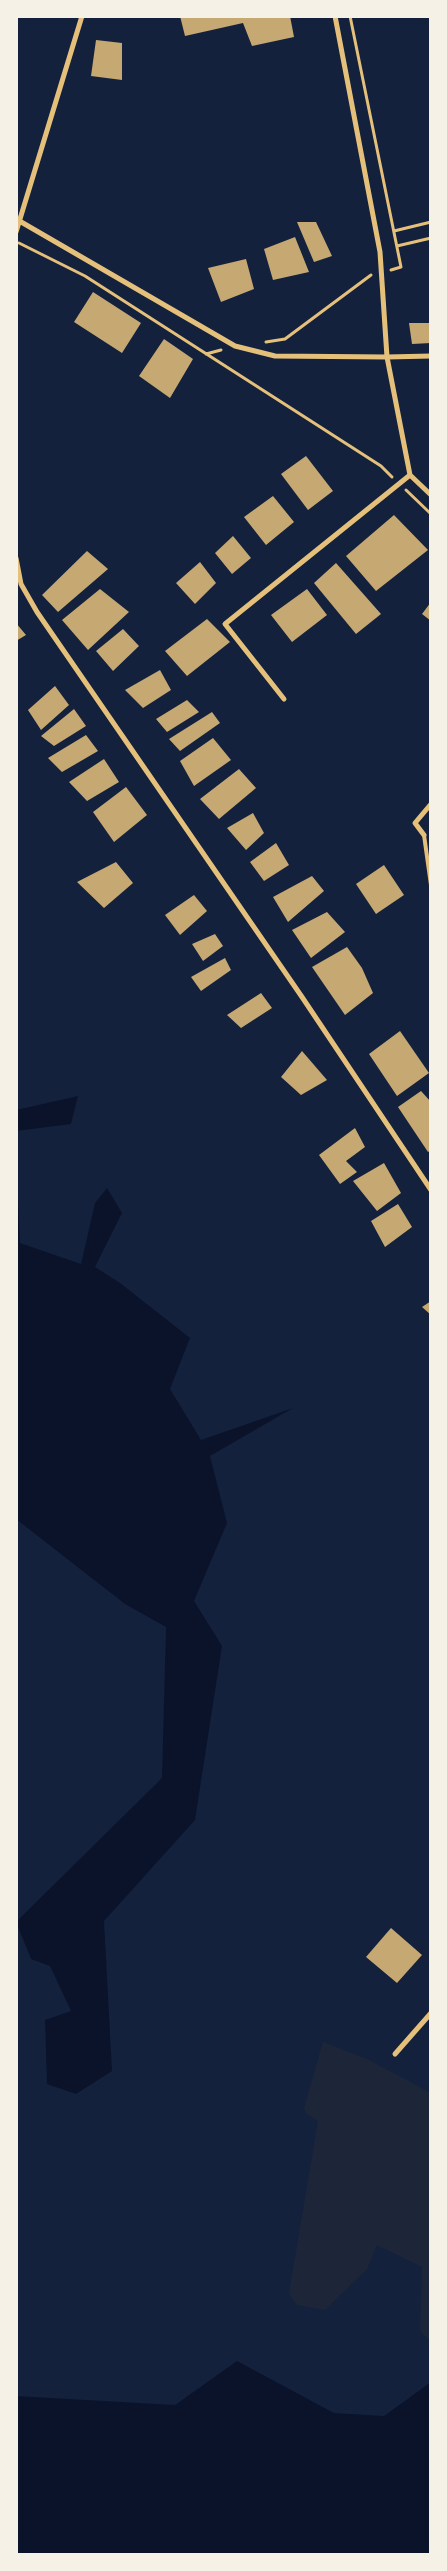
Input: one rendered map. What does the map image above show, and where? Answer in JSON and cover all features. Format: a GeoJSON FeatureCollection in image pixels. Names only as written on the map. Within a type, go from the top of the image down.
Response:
{"type":"FeatureCollection","features":[{"type":"Feature","properties":{"kind":"street"},"geometry":{"type":"LineString","coordinates":[[16,232],[18,220],[82,16]]}},
{"type":"Feature","properties":{"kind":"street"},"geometry":{"type":"LineString","coordinates":[[335,16],[380,252],[387,357],[410,475],[431,495]]}},
{"type":"Feature","properties":{"kind":"street"},"geometry":{"type":"LineString","coordinates":[[18,220],[235,346],[274,356],[431,356]]}},
{"type":"Feature","properties":{"kind":"street"},"geometry":{"type":"LineString","coordinates":[[284,699],[225,624],[410,475]]}},
{"type":"Feature","properties":{"kind":"street"},"geometry":{"type":"LineString","coordinates":[[16,558],[21,584],[37,612],[302,997],[431,1190]]}},
{"type":"Feature","properties":{"kind":"street"},"geometry":{"type":"LineString","coordinates":[[424,834],[416,824],[431,804]]}},
{"type":"Feature","properties":{"kind":"street"},"geometry":{"type":"LineString","coordinates":[[395,2054],[431,2012]]}},
{"type":"Feature","properties":{"kind":"lane"},"geometry":{"type":"LineString","coordinates":[[424,834],[431,885]]}},
{"type":"Feature","properties":{"kind":"path"},"geometry":{"type":"LineString","coordinates":[[265,342],[284,339],[368,276],[402,267],[350,16]]}},
{"type":"Feature","properties":{"kind":"path"},"geometry":{"type":"LineString","coordinates":[[394,231],[431,222]]}},
{"type":"Feature","properties":{"kind":"path"},"geometry":{"type":"LineString","coordinates":[[397,246],[431,238]]}},
{"type":"Feature","properties":{"kind":"path"},"geometry":{"type":"LineString","coordinates":[[16,241],[85,276],[381,466],[431,514]]}},
{"type":"Feature","properties":{"kind":"path"},"geometry":{"type":"LineString","coordinates":[[206,354],[235,346]]}},
{"type":"Feature","properties":{"kind":"shaded area"},"geometry":{"type":"Polygon","coordinates":[[[78,1096],[71,1124],[16,1131],[16,1110],[78,1096]]]}},
{"type":"Feature","properties":{"kind":"shaded area"},"geometry":{"type":"Polygon","coordinates":[[[16,1150],[20,1243],[81,1264],[95,1203],[107,1188],[122,1213],[95,1267],[120,1283],[190,1338],[170,1389],[201,1440],[293,1408],[210,1456],[227,1523],[194,1601],[222,1646],[195,1820],[104,1921],[112,2071],[76,2094],[47,2084],[45,2020],[71,2011],[50,1966],[31,1959],[16,1922],[162,1778],[166,1627],[125,1604],[16,1519],[16,1150]]]}},
{"type":"Feature","properties":{"kind":"shaded area"},"geometry":{"type":"Polygon","coordinates":[[[323,2042],[367,2059],[431,2093],[431,2342],[420,2331],[422,2267],[377,2245],[367,2269],[325,2310],[297,2305],[289,2293],[318,2121],[307,2114],[304,2108],[323,2042]]]}},
{"type":"Feature","properties":{"kind":"shaded area"},"geometry":{"type":"Polygon","coordinates":[[[237,2361],[334,2413],[384,2416],[431,2382],[431,2555],[16,2555],[16,2396],[175,2405],[237,2361]]]}},
{"type":"Feature","properties":{"kind":"building"},"geometry":{"type":"Polygon","coordinates":[[[180,16],[290,16],[294,37],[252,46],[243,23],[185,36],[180,16]]]}},
{"type":"Feature","properties":{"kind":"building"},"geometry":{"type":"Polygon","coordinates":[[[96,40],[122,43],[122,80],[91,76],[96,40]]]}},
{"type":"Feature","properties":{"kind":"building"},"geometry":{"type":"Polygon","coordinates":[[[297,222],[316,222],[332,256],[314,262],[297,222]]]}},
{"type":"Feature","properties":{"kind":"building"},"geometry":{"type":"Polygon","coordinates":[[[295,237],[309,272],[273,280],[264,249],[295,237]]]}},
{"type":"Feature","properties":{"kind":"building"},"geometry":{"type":"Polygon","coordinates":[[[246,259],[254,289],[221,302],[208,268],[246,259]]]}},
{"type":"Feature","properties":{"kind":"building"},"geometry":{"type":"Polygon","coordinates":[[[93,292],[141,323],[122,353],[74,322],[93,292]]]}},
{"type":"Feature","properties":{"kind":"building"},"geometry":{"type":"Polygon","coordinates":[[[409,323],[431,323],[431,343],[412,344],[409,323]]]}},
{"type":"Feature","properties":{"kind":"building"},"geometry":{"type":"Polygon","coordinates":[[[164,339],[193,359],[170,398],[139,376],[164,339]]]}},
{"type":"Feature","properties":{"kind":"building"},"geometry":{"type":"Polygon","coordinates":[[[306,456],[333,491],[308,510],[281,474],[306,456]]]}},
{"type":"Feature","properties":{"kind":"building"},"geometry":{"type":"Polygon","coordinates":[[[273,496],[294,522],[266,545],[244,517],[273,496]]]}},
{"type":"Feature","properties":{"kind":"building"},"geometry":{"type":"Polygon","coordinates":[[[394,515],[428,550],[376,591],[346,556],[394,515]]]}},
{"type":"Feature","properties":{"kind":"building"},"geometry":{"type":"Polygon","coordinates":[[[233,536],[251,558],[232,574],[215,553],[233,536]]]}},
{"type":"Feature","properties":{"kind":"building"},"geometry":{"type":"Polygon","coordinates":[[[87,551],[108,569],[58,612],[42,595],[87,551]]]}},
{"type":"Feature","properties":{"kind":"building"},"geometry":{"type":"Polygon","coordinates":[[[200,562],[216,583],[195,604],[176,583],[200,562]]]}},
{"type":"Feature","properties":{"kind":"building"},"geometry":{"type":"Polygon","coordinates":[[[336,563],[381,614],[356,634],[314,583],[336,563]]]}},
{"type":"Feature","properties":{"kind":"building"},"geometry":{"type":"Polygon","coordinates":[[[100,589],[129,612],[88,650],[62,620],[100,589]]]}},
{"type":"Feature","properties":{"kind":"building"},"geometry":{"type":"Polygon","coordinates":[[[307,589],[327,615],[292,642],[271,615],[307,589]]]}},
{"type":"Feature","properties":{"kind":"building"},"geometry":{"type":"Polygon","coordinates":[[[431,602],[431,621],[422,614],[431,602]]]}},
{"type":"Feature","properties":{"kind":"building"},"geometry":{"type":"Polygon","coordinates":[[[207,619],[230,642],[187,676],[165,651],[207,619]]]}},
{"type":"Feature","properties":{"kind":"building"},"geometry":{"type":"Polygon","coordinates":[[[16,623],[26,635],[16,641],[16,623]]]}},
{"type":"Feature","properties":{"kind":"building"},"geometry":{"type":"Polygon","coordinates":[[[123,629],[139,646],[113,671],[96,651],[123,629]]]}},
{"type":"Feature","properties":{"kind":"building"},"geometry":{"type":"Polygon","coordinates":[[[160,670],[171,690],[143,708],[125,690],[160,670]]]}},
{"type":"Feature","properties":{"kind":"building"},"geometry":{"type":"Polygon","coordinates":[[[55,686],[69,705],[41,730],[28,710],[55,686]]]}},
{"type":"Feature","properties":{"kind":"building"},"geometry":{"type":"Polygon","coordinates":[[[187,700],[199,712],[167,732],[156,719],[187,700]]]}},
{"type":"Feature","properties":{"kind":"building"},"geometry":{"type":"Polygon","coordinates":[[[74,709],[86,726],[54,746],[41,736],[74,709]]]}},
{"type":"Feature","properties":{"kind":"building"},"geometry":{"type":"Polygon","coordinates":[[[212,712],[220,723],[180,751],[169,739],[212,712]]]}},
{"type":"Feature","properties":{"kind":"building"},"geometry":{"type":"Polygon","coordinates":[[[86,735],[98,751],[62,772],[48,758],[86,735]]]}},
{"type":"Feature","properties":{"kind":"building"},"geometry":{"type":"Polygon","coordinates":[[[213,738],[231,760],[194,786],[180,761],[213,738]]]}},
{"type":"Feature","properties":{"kind":"building"},"geometry":{"type":"Polygon","coordinates":[[[104,759],[119,782],[87,801],[69,782],[104,759]]]}},
{"type":"Feature","properties":{"kind":"building"},"geometry":{"type":"Polygon","coordinates":[[[239,769],[256,788],[219,819],[200,799],[239,769]]]}},
{"type":"Feature","properties":{"kind":"building"},"geometry":{"type":"Polygon","coordinates":[[[126,787],[147,815],[114,842],[93,812],[126,787]]]}},
{"type":"Feature","properties":{"kind":"building"},"geometry":{"type":"Polygon","coordinates":[[[253,813],[264,833],[246,850],[227,828],[253,813]]]}},
{"type":"Feature","properties":{"kind":"building"},"geometry":{"type":"Polygon","coordinates":[[[276,843],[289,865],[264,881],[250,862],[276,843]]]}},
{"type":"Feature","properties":{"kind":"building"},"geometry":{"type":"Polygon","coordinates":[[[116,862],[133,883],[104,908],[77,882],[116,862]]]}},
{"type":"Feature","properties":{"kind":"building"},"geometry":{"type":"Polygon","coordinates":[[[384,865],[404,895],[376,914],[356,884],[384,865]]]}},
{"type":"Feature","properties":{"kind":"building"},"geometry":{"type":"Polygon","coordinates":[[[312,876],[324,891],[288,922],[273,897],[312,876]]]}},
{"type":"Feature","properties":{"kind":"building"},"geometry":{"type":"Polygon","coordinates":[[[194,895],[207,911],[180,935],[165,915],[194,895]]]}},
{"type":"Feature","properties":{"kind":"building"},"geometry":{"type":"Polygon","coordinates":[[[327,912],[345,932],[311,958],[292,930],[327,912]]]}},
{"type":"Feature","properties":{"kind":"building"},"geometry":{"type":"Polygon","coordinates":[[[215,934],[223,946],[203,961],[192,944],[215,934]]]}},
{"type":"Feature","properties":{"kind":"building"},"geometry":{"type":"Polygon","coordinates":[[[347,947],[362,968],[373,993],[345,1015],[312,967],[347,947]]]}},
{"type":"Feature","properties":{"kind":"building"},"geometry":{"type":"Polygon","coordinates":[[[225,958],[231,970],[201,991],[191,977],[225,958]]]}},
{"type":"Feature","properties":{"kind":"building"},"geometry":{"type":"Polygon","coordinates":[[[261,993],[272,1008],[241,1028],[227,1015],[261,993]]]}},
{"type":"Feature","properties":{"kind":"building"},"geometry":{"type":"Polygon","coordinates":[[[400,1031],[429,1073],[397,1096],[369,1054],[400,1031]]]}},
{"type":"Feature","properties":{"kind":"building"},"geometry":{"type":"Polygon","coordinates":[[[302,1051],[327,1080],[301,1095],[281,1077],[302,1051]]]}},
{"type":"Feature","properties":{"kind":"building"},"geometry":{"type":"Polygon","coordinates":[[[421,1091],[431,1102],[431,1150],[428,1152],[398,1107],[421,1091]]]}},
{"type":"Feature","properties":{"kind":"building"},"geometry":{"type":"Polygon","coordinates":[[[355,1128],[365,1147],[346,1161],[357,1172],[340,1184],[319,1155],[355,1128]]]}},
{"type":"Feature","properties":{"kind":"building"},"geometry":{"type":"Polygon","coordinates":[[[384,1163],[401,1193],[377,1211],[353,1181],[384,1163]]]}},
{"type":"Feature","properties":{"kind":"building"},"geometry":{"type":"Polygon","coordinates":[[[398,1204],[412,1227],[385,1247],[371,1221],[398,1204]]]}},
{"type":"Feature","properties":{"kind":"building"},"geometry":{"type":"Polygon","coordinates":[[[431,1301],[431,1315],[422,1307],[431,1301]]]}},
{"type":"Feature","properties":{"kind":"building"},"geometry":{"type":"Polygon","coordinates":[[[391,1928],[422,1955],[397,1983],[366,1957],[391,1928]]]}}]}
